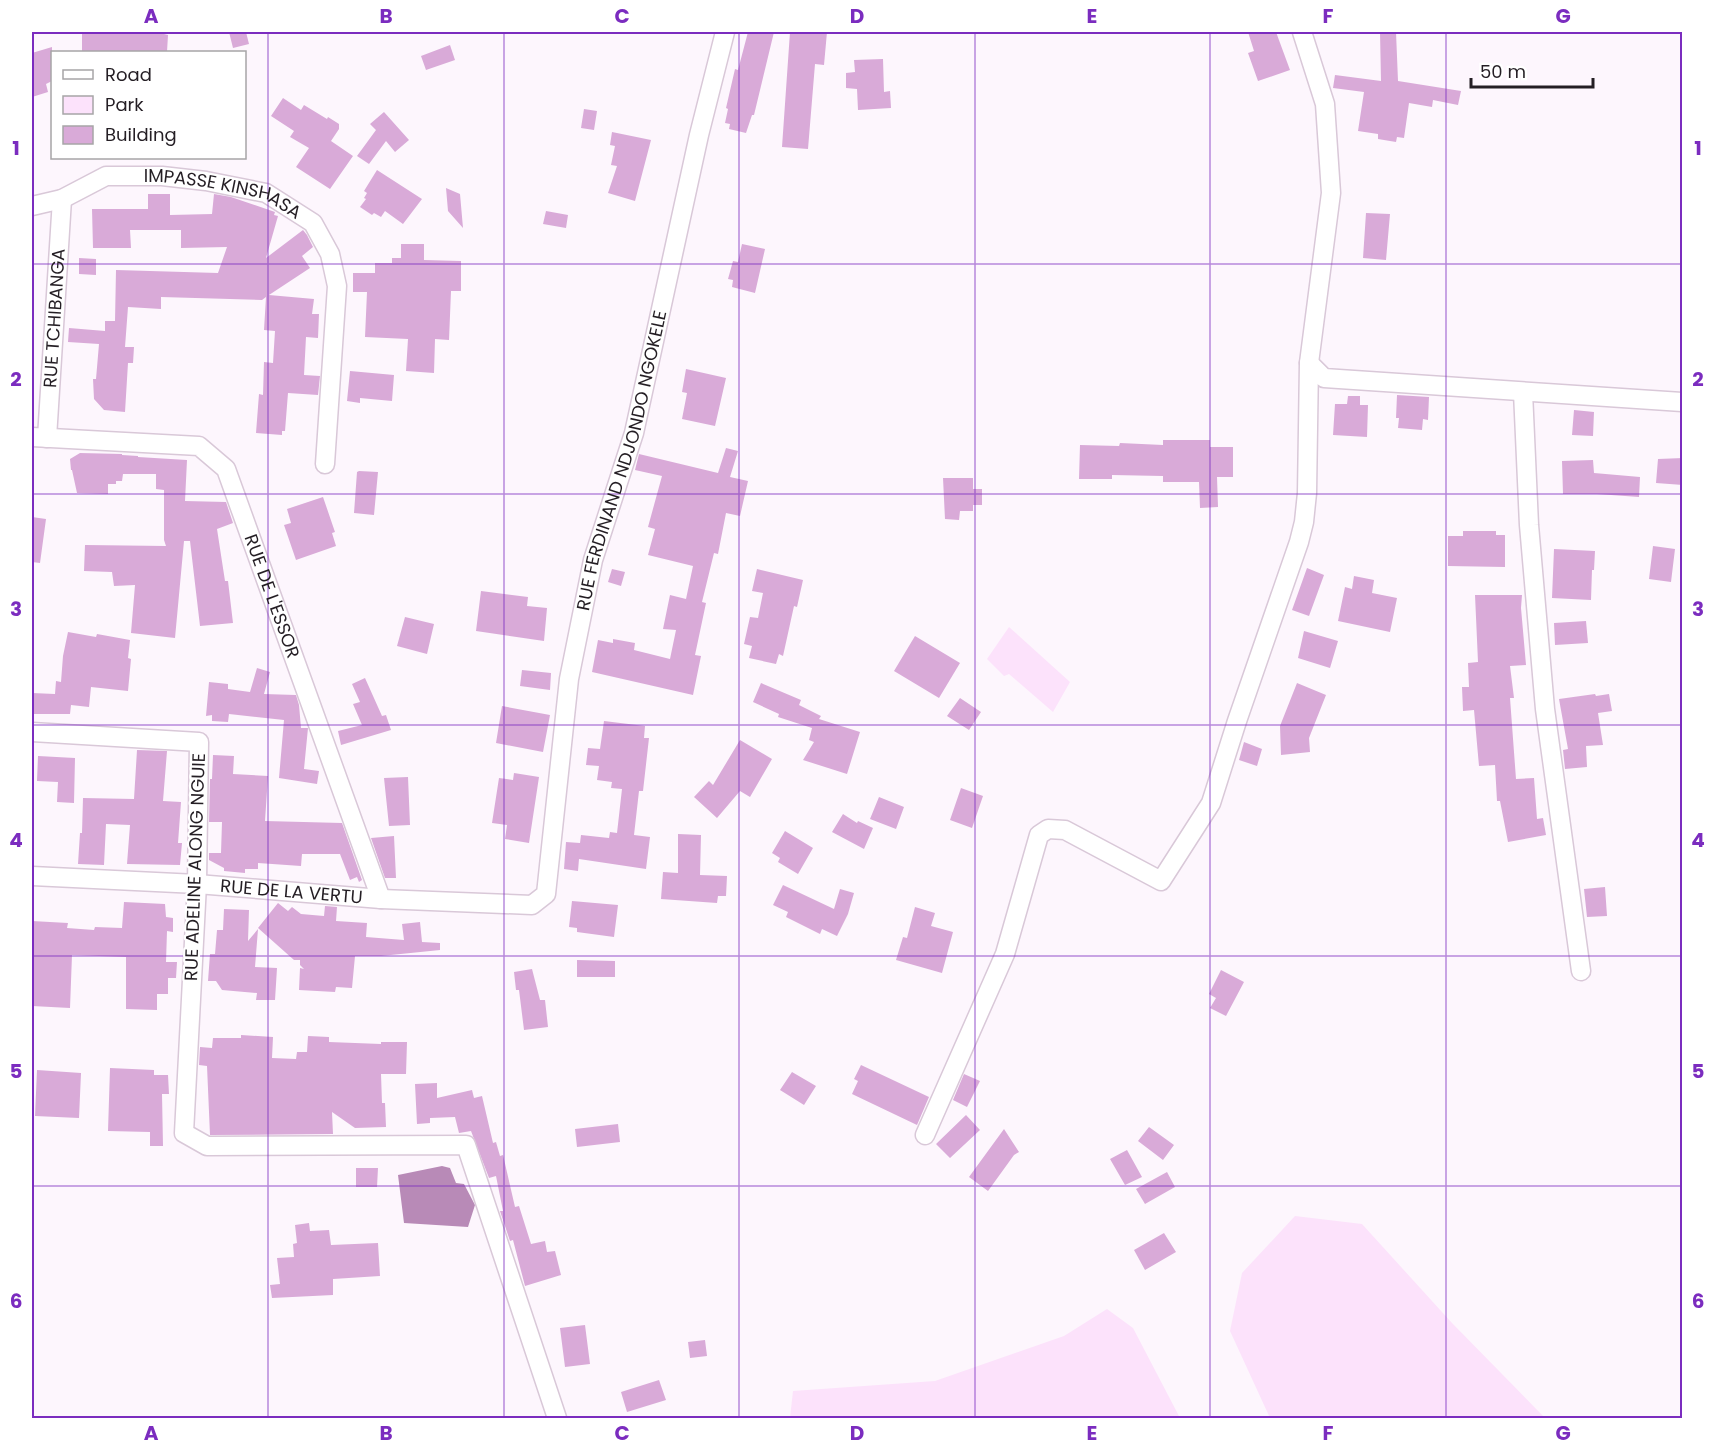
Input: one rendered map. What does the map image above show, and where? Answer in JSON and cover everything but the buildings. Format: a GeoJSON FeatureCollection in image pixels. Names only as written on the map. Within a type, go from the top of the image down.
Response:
{"type":"FeatureCollection","features":[{"type":"Feature","properties":{"kind":"street","name":"RUE FERDINAND NDJONDO NGOKELE"},"geometry":{"type":"LineString","coordinates":[[546,894],[569,679],[593,560],[634,432],[699,135],[725,32]]}},
{"type":"Feature","properties":{"kind":"street"},"geometry":{"type":"LineString","coordinates":[[925,1136],[1005,954],[1039,835],[1048,830],[1065,830],[1161,881],[1211,803],[1304,522],[1307,493],[1310,363],[1331,193],[1325,104],[1302,32]]}},
{"type":"Feature","properties":{"kind":"street","name":"IMPASSE KINSHASA"},"geometry":{"type":"LineString","coordinates":[[32,206],[62,199],[106,176],[162,176],[206,181],[266,193],[313,223],[330,254],[337,286],[325,464]]}},
{"type":"Feature","properties":{"kind":"street","name":"RUE TCHIBANGA"},"geometry":{"type":"LineString","coordinates":[[39,438],[62,199]]}},
{"type":"Feature","properties":{"kind":"street"},"geometry":{"type":"LineString","coordinates":[[1310,363],[1324,378],[1683,402]]}},
{"type":"Feature","properties":{"kind":"street"},"geometry":{"type":"LineString","coordinates":[[1523,392],[1528,525],[1545,709],[1581,971]]}},
{"type":"Feature","properties":{"kind":"street","name":"RUE DE L'ESSOR"},"geometry":{"type":"LineString","coordinates":[[39,438],[200,446],[226,469],[381,899]]}},
{"type":"Feature","properties":{"kind":"street","name":"RUE ADELINE ALONG NGUIE"},"geometry":{"type":"LineString","coordinates":[[32,732],[199,742],[197,884],[184,1133],[207,1146],[466,1145],[557,1419]]}},
{"type":"Feature","properties":{"kind":"street","name":"RUE DE LA VERTU"},"geometry":{"type":"LineString","coordinates":[[32,876],[197,884],[381,899],[532,905],[546,894]]}},
{"type":"Feature","properties":{"kind":"green space"},"geometry":{"type":"Polygon","coordinates":[[[1009,627],[1070,682],[1053,712],[1009,674],[1004,676],[987,659],[1009,627]]]}},
{"type":"Feature","properties":{"kind":"green space"},"geometry":{"type":"Polygon","coordinates":[[[1295,1216],[1362,1224],[1452,1323],[1545,1418],[1270,1418],[1230,1331],[1242,1273],[1295,1216]]]}},
{"type":"Feature","properties":{"kind":"green space"},"geometry":{"type":"Polygon","coordinates":[[[1107,1309],[1133,1328],[1180,1418],[790,1418],[793,1391],[935,1381],[1064,1336],[1107,1309]]]}},
{"type":"Feature","properties":{"kind":"shaded area"},"geometry":{"type":"Polygon","coordinates":[[[442,1166],[450,1168],[456,1183],[464,1184],[475,1205],[468,1227],[404,1223],[398,1175],[442,1166]]]}}]}
